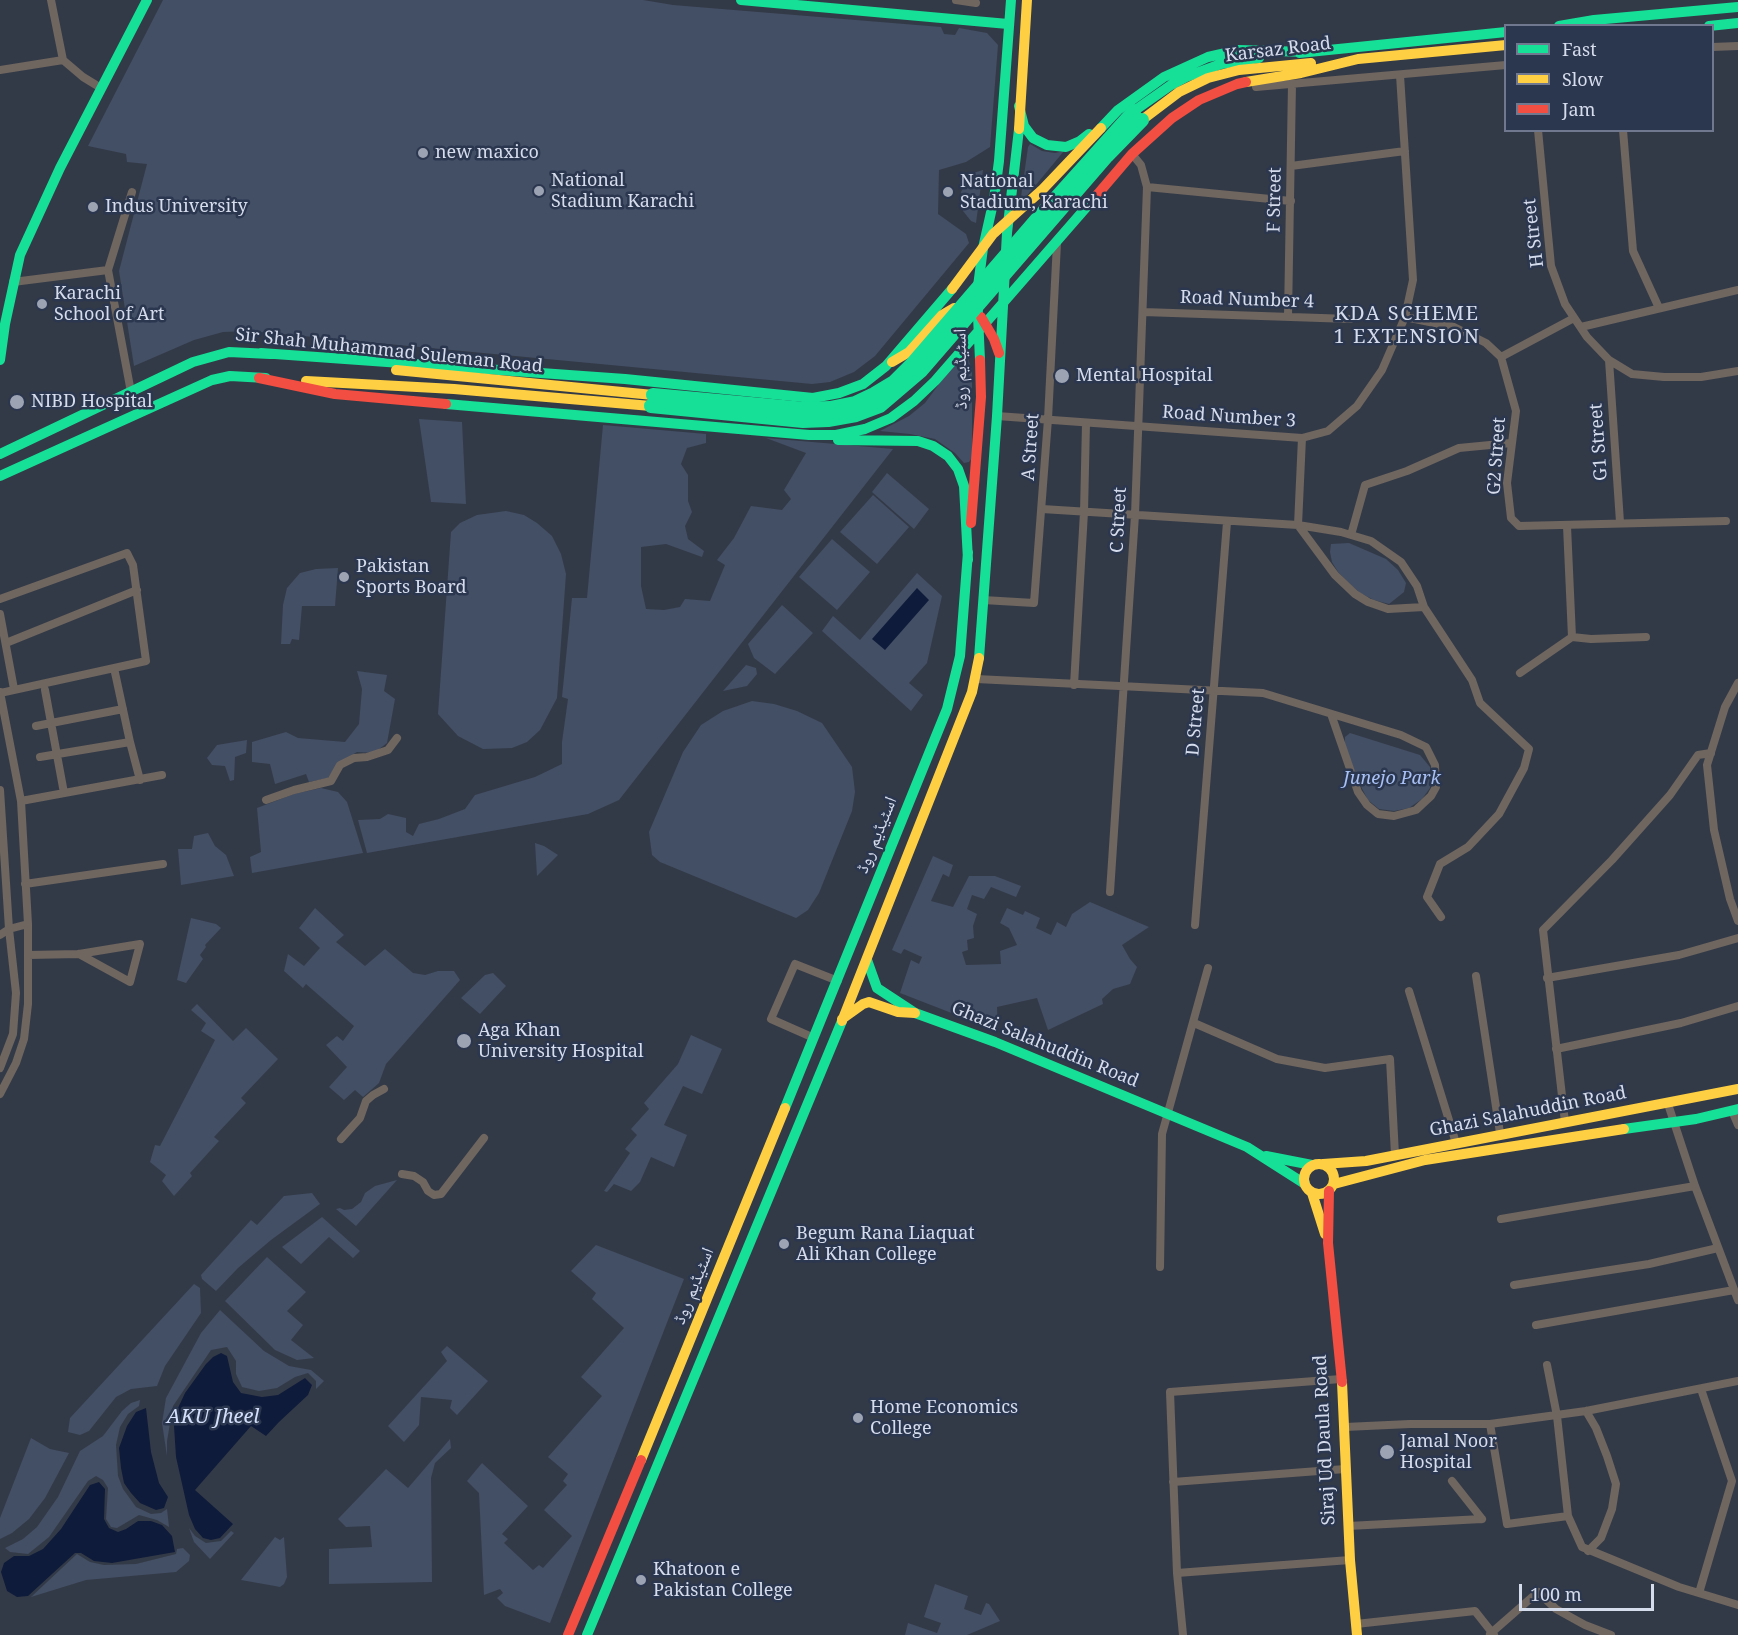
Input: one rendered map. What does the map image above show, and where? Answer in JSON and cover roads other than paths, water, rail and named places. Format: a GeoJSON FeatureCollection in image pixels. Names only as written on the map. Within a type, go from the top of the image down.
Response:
{"type":"FeatureCollection","features":[{"type":"Feature","properties":{"kind":"main road"},"geometry":{"type":"LineString","coordinates":[[0,360],[2,323],[20,255],[100,88],[147,0]]}},
{"type":"Feature","properties":{"kind":"main road"},"geometry":{"type":"LineString","coordinates":[[741,0],[832,4],[1008,24]]}},
{"type":"Feature","properties":{"kind":"main road","name":"اسٹیڈیم روڈ"},"geometry":{"type":"LineString","coordinates":[[568,1635],[644,1456],[838,981],[953,688],[960,656],[981,397],[981,323],[976,294],[999,161],[1011,0]]}},
{"type":"Feature","properties":{"kind":"main road","name":"اسٹیڈیم روڈ"},"geometry":{"type":"LineString","coordinates":[[587,1635],[867,960],[964,717],[976,679],[1001,359],[1006,227],[1027,0]]}},
{"type":"Feature","properties":{"kind":"main road"},"geometry":{"type":"LineString","coordinates":[[1571,24],[1738,7]]}},
{"type":"Feature","properties":{"kind":"main road"},"geometry":{"type":"LineString","coordinates":[[1714,25],[1738,23]]}},
{"type":"Feature","properties":{"kind":"main road"},"geometry":{"type":"LineString","coordinates":[[1019,106],[1024,126],[1033,138],[1047,145],[1066,147],[1080,141],[1164,77],[1208,57],[1239,50],[1308,52],[1504,32]]}},
{"type":"Feature","properties":{"kind":"main road"},"geometry":{"type":"LineString","coordinates":[[259,378],[335,394],[814,435],[836,435],[865,429],[891,418],[914,400],[981,323],[1003,303],[1132,154],[1172,118],[1199,100],[1237,84],[1301,73],[1358,59],[1504,45]]}},
{"type":"Feature","properties":{"kind":"main road","name":"Karsaz Road"},"geometry":{"type":"LineString","coordinates":[[1138,116],[1171,85],[1186,77],[1239,60],[1308,52]]}},
{"type":"Feature","properties":{"kind":"main road","name":"Karsaz Road"},"geometry":{"type":"LineString","coordinates":[[1138,116],[1153,110],[1179,92],[1208,78],[1239,70],[1358,59]]}},
{"type":"Feature","properties":{"kind":"main road"},"geometry":{"type":"LineString","coordinates":[[886,366],[948,294],[983,248],[1118,110]]}},
{"type":"Feature","properties":{"kind":"main road"},"geometry":{"type":"LineString","coordinates":[[652,401],[802,421],[828,420],[856,415],[880,406],[921,371],[1107,156],[1138,116]]}},
{"type":"Feature","properties":{"kind":"main road"},"geometry":{"type":"LineString","coordinates":[[994,199],[1006,227],[1024,244],[1046,244],[1061,237]]}},
{"type":"Feature","properties":{"kind":"main road"},"geometry":{"type":"LineString","coordinates":[[261,353],[453,365],[813,398],[838,393],[862,384],[909,352],[942,315],[954,308],[967,308],[994,339],[1001,359]]}},
{"type":"Feature","properties":{"kind":"main road","name":"Sir Shah Muhammad Suleman Road"},"geometry":{"type":"LineString","coordinates":[[0,454],[193,362],[230,352],[261,353],[652,401]]}},
{"type":"Feature","properties":{"kind":"main road","name":"Sir Shah Muhammad Suleman Road"},"geometry":{"type":"LineString","coordinates":[[0,476],[212,380],[230,376],[652,401]]}},
{"type":"Feature","properties":{"kind":"main road"},"geometry":{"type":"LineString","coordinates":[[814,435],[844,441],[918,441],[933,446],[948,456],[958,469],[964,486],[968,560]]}},
{"type":"Feature","properties":{"kind":"main road","name":"Ghazi Salahuddin Road"},"geometry":{"type":"LineString","coordinates":[[867,960],[880,992],[902,1002],[915,1013]]}},
{"type":"Feature","properties":{"kind":"main road","name":"Ghazi Salahuddin Road"},"geometry":{"type":"LineString","coordinates":[[842,1019],[869,1002],[898,1012],[915,1013],[995,1042],[1168,1114],[1260,1155],[1309,1188]]}},
{"type":"Feature","properties":{"kind":"main road","name":"Ghazi Salahuddin Road"},"geometry":{"type":"LineString","coordinates":[[1260,1155],[1318,1165],[1366,1161],[1500,1133],[1668,1104],[1738,1089]]}},
{"type":"Feature","properties":{"kind":"main road","name":"Ghazi Salahuddin Road"},"geometry":{"type":"LineString","coordinates":[[1331,1188],[1425,1160],[1696,1119],[1735,1110]]}},
{"type":"Feature","properties":{"kind":"main road"},"geometry":{"type":"LineString","coordinates":[[1318,1165],[1333,1172],[1331,1188],[1322,1194],[1309,1188],[1304,1177],[1306,1170],[1318,1165]]}},
{"type":"Feature","properties":{"kind":"main road","name":"Siraj Ud Daula Road"},"geometry":{"type":"LineString","coordinates":[[1309,1188],[1328,1243]]}},
{"type":"Feature","properties":{"kind":"main road","name":"Siraj Ud Daula Road"},"geometry":{"type":"LineString","coordinates":[[1331,1188],[1328,1243],[1345,1427],[1348,1526],[1356,1630]]}},
{"type":"Feature","properties":{"kind":"main road"},"geometry":{"type":"LineString","coordinates":[[644,1456],[659,1463]]}},
{"type":"Feature","properties":{"kind":"main road"},"geometry":{"type":"LineString","coordinates":[[593,1635],[595,1616]]}},
{"type":"Feature","properties":{"kind":"street"},"geometry":{"type":"LineString","coordinates":[[51,0],[63,60],[100,88]]}},
{"type":"Feature","properties":{"kind":"street"},"geometry":{"type":"LineString","coordinates":[[957,0],[976,3]]}},
{"type":"Feature","properties":{"kind":"street"},"geometry":{"type":"LineString","coordinates":[[1714,47],[1738,46]]}},
{"type":"Feature","properties":{"kind":"street"},"geometry":{"type":"LineString","coordinates":[[0,70],[63,60]]}},
{"type":"Feature","properties":{"kind":"street"},"geometry":{"type":"LineString","coordinates":[[1199,100],[1248,87],[1504,65]]}},
{"type":"Feature","properties":{"kind":"street","name":"Road Number 3"},"geometry":{"type":"LineString","coordinates":[[997,416],[1302,438],[1328,430],[1357,406],[1382,370],[1405,317],[1413,280],[1400,75]]}},
{"type":"Feature","properties":{"kind":"street","name":"F Street"},"geometry":{"type":"LineString","coordinates":[[1288,316],[1292,84]]}},
{"type":"Feature","properties":{"kind":"street","name":"H Street"},"geometry":{"type":"LineString","coordinates":[[1538,132],[1551,266],[1565,304],[1581,327],[1609,360],[1632,374],[1701,377],[1738,371]]}},
{"type":"Feature","properties":{"kind":"street"},"geometry":{"type":"LineString","coordinates":[[1623,132],[1633,251],[1659,308]]}},
{"type":"Feature","properties":{"kind":"street"},"geometry":{"type":"LineString","coordinates":[[1291,166],[1405,152]]}},
{"type":"Feature","properties":{"kind":"street","name":"C Street"},"geometry":{"type":"LineString","coordinates":[[1110,892],[1135,516],[1147,187],[1141,165],[1132,154]]}},
{"type":"Feature","properties":{"kind":"street"},"geometry":{"type":"LineString","coordinates":[[1147,187],[1291,201]]}},
{"type":"Feature","properties":{"kind":"street"},"geometry":{"type":"LineString","coordinates":[[131,392],[108,270],[132,192]]}},
{"type":"Feature","properties":{"kind":"street","name":"A Street"},"geometry":{"type":"LineString","coordinates":[[983,600],[1035,603],[1061,237]]}},
{"type":"Feature","properties":{"kind":"street"},"geometry":{"type":"LineString","coordinates":[[12,282],[108,270]]}},
{"type":"Feature","properties":{"kind":"street"},"geometry":{"type":"LineString","coordinates":[[1581,327],[1738,290]]}},
{"type":"Feature","properties":{"kind":"street","name":"Road Number 4"},"geometry":{"type":"LineString","coordinates":[[1143,312],[1350,319]]}},
{"type":"Feature","properties":{"kind":"street"},"geometry":{"type":"LineString","coordinates":[[1405,317],[1454,327],[1486,343],[1501,357],[1574,318]]}},
{"type":"Feature","properties":{"kind":"street","name":"G2 Street"},"geometry":{"type":"LineString","coordinates":[[1501,357],[1516,411],[1507,483],[1510,518],[1519,526],[1726,521]]}},
{"type":"Feature","properties":{"kind":"street","name":"G1 Street"},"geometry":{"type":"LineString","coordinates":[[1609,360],[1620,522]]}},
{"type":"Feature","properties":{"kind":"street"},"geometry":{"type":"LineString","coordinates":[[1074,685],[1084,512],[1086,423]]}},
{"type":"Feature","properties":{"kind":"street"},"geometry":{"type":"LineString","coordinates":[[1302,438],[1298,525],[1335,575],[1355,594],[1368,602],[1388,609],[1424,607]]}},
{"type":"Feature","properties":{"kind":"street"},"geometry":{"type":"LineString","coordinates":[[1351,535],[1365,485],[1407,471],[1458,448],[1511,443]]}},
{"type":"Feature","properties":{"kind":"street"},"geometry":{"type":"LineString","coordinates":[[1042,509],[1298,525],[1371,541],[1401,562],[1418,586],[1424,607],[1472,680],[1480,703],[1529,749],[1524,768],[1499,814],[1468,847],[1440,864],[1427,897],[1442,917]]}},
{"type":"Feature","properties":{"kind":"street","name":"D Street"},"geometry":{"type":"LineString","coordinates":[[1195,925],[1227,522]]}},
{"type":"Feature","properties":{"kind":"street"},"geometry":{"type":"LineString","coordinates":[[1567,526],[1572,637]]}},
{"type":"Feature","properties":{"kind":"street"},"geometry":{"type":"LineString","coordinates":[[0,599],[127,553],[133,565],[146,661],[0,692],[21,801],[28,924],[28,1004],[24,1039],[16,1063],[0,1094]]}},
{"type":"Feature","properties":{"kind":"street"},"geometry":{"type":"LineString","coordinates":[[6,643],[137,590]]}},
{"type":"Feature","properties":{"kind":"street"},"geometry":{"type":"LineString","coordinates":[[0,614],[14,689]]}},
{"type":"Feature","properties":{"kind":"street"},"geometry":{"type":"LineString","coordinates":[[1520,673],[1572,637],[1591,639],[1646,637]]}},
{"type":"Feature","properties":{"kind":"street"},"geometry":{"type":"LineString","coordinates":[[114,668],[140,780]]}},
{"type":"Feature","properties":{"kind":"street"},"geometry":{"type":"LineString","coordinates":[[976,679],[1263,693],[1401,735],[1426,747],[1435,765],[1436,787],[1431,796],[1416,810],[1394,816],[1378,814],[1367,805],[1358,792],[1331,714]]}},
{"type":"Feature","properties":{"kind":"street"},"geometry":{"type":"LineString","coordinates":[[1738,683],[1725,707],[1707,765],[1714,830],[1730,898],[1738,921]]}},
{"type":"Feature","properties":{"kind":"street"},"geometry":{"type":"LineString","coordinates":[[45,690],[64,793]]}},
{"type":"Feature","properties":{"kind":"street"},"geometry":{"type":"LineString","coordinates":[[36,726],[123,709]]}},
{"type":"Feature","properties":{"kind":"street"},"geometry":{"type":"LineString","coordinates":[[266,800],[331,781],[340,765],[354,758],[367,757],[388,750],[397,738]]}},
{"type":"Feature","properties":{"kind":"street"},"geometry":{"type":"LineString","coordinates":[[40,757],[130,742]]}},
{"type":"Feature","properties":{"kind":"street"},"geometry":{"type":"LineString","coordinates":[[1564,1122],[1542,930],[1612,860],[1670,795],[1698,755],[1711,753]]}},
{"type":"Feature","properties":{"kind":"street"},"geometry":{"type":"LineString","coordinates":[[21,801],[162,775]]}},
{"type":"Feature","properties":{"kind":"street"},"geometry":{"type":"LineString","coordinates":[[0,790],[9,928],[16,993],[15,1016],[9,1048],[0,1068]]}},
{"type":"Feature","properties":{"kind":"street"},"geometry":{"type":"LineString","coordinates":[[25,884],[164,864]]}},
{"type":"Feature","properties":{"kind":"street"},"geometry":{"type":"LineString","coordinates":[[0,935],[9,928],[28,924]]}},
{"type":"Feature","properties":{"kind":"street"},"geometry":{"type":"LineString","coordinates":[[1547,978],[1679,955],[1738,938]]}},
{"type":"Feature","properties":{"kind":"street"},"geometry":{"type":"LineString","coordinates":[[28,955],[79,954],[140,944],[130,982],[79,954]]}},
{"type":"Feature","properties":{"kind":"street"},"geometry":{"type":"LineString","coordinates":[[814,1038],[771,1019],[795,964],[838,981]]}},
{"type":"Feature","properties":{"kind":"street"},"geometry":{"type":"LineString","coordinates":[[1160,1267],[1162,1134],[1208,968]]}},
{"type":"Feature","properties":{"kind":"street"},"geometry":{"type":"LineString","coordinates":[[1476,976],[1500,1133]]}},
{"type":"Feature","properties":{"kind":"street"},"geometry":{"type":"LineString","coordinates":[[1409,991],[1456,1143]]}},
{"type":"Feature","properties":{"kind":"street"},"geometry":{"type":"LineString","coordinates":[[1556,1049],[1681,1023],[1738,1006]]}},
{"type":"Feature","properties":{"kind":"street"},"geometry":{"type":"LineString","coordinates":[[1194,1023],[1277,1059],[1325,1068],[1390,1059],[1395,1155]]}},
{"type":"Feature","properties":{"kind":"street"},"geometry":{"type":"LineString","coordinates":[[341,1138],[360,1118],[366,1101],[384,1089]]}},
{"type":"Feature","properties":{"kind":"street"},"geometry":{"type":"LineString","coordinates":[[1668,1104],[1695,1185],[1738,1300]]}},
{"type":"Feature","properties":{"kind":"street"},"geometry":{"type":"LineString","coordinates":[[1735,1110],[1738,1125]]}},
{"type":"Feature","properties":{"kind":"street"},"geometry":{"type":"LineString","coordinates":[[402,1174],[414,1176],[423,1182],[428,1191],[434,1195],[441,1194],[484,1138]]}},
{"type":"Feature","properties":{"kind":"street"},"geometry":{"type":"LineString","coordinates":[[1501,1218],[1695,1185]]}},
{"type":"Feature","properties":{"kind":"street"},"geometry":{"type":"LineString","coordinates":[[1514,1285],[1649,1264],[1718,1248]]}},
{"type":"Feature","properties":{"kind":"street"},"geometry":{"type":"LineString","coordinates":[[1536,1325],[1734,1290]]}},
{"type":"Feature","properties":{"kind":"street"},"geometry":{"type":"LineString","coordinates":[[1546,1365],[1557,1416],[1568,1516],[1582,1547],[1699,1593],[1738,1605]]}},
{"type":"Feature","properties":{"kind":"street"},"geometry":{"type":"LineString","coordinates":[[1183,1635],[1177,1573],[1170,1392],[1341,1379]]}},
{"type":"Feature","properties":{"kind":"street"},"geometry":{"type":"LineString","coordinates":[[1345,1427],[1490,1424],[1586,1411],[1738,1381]]}},
{"type":"Feature","properties":{"kind":"street"},"geometry":{"type":"LineString","coordinates":[[1699,1593],[1732,1481],[1701,1389]]}},
{"type":"Feature","properties":{"kind":"street"},"geometry":{"type":"LineString","coordinates":[[1586,1411],[1596,1428],[1616,1484],[1612,1509],[1601,1538],[1588,1551]]}},
{"type":"Feature","properties":{"kind":"street"},"geometry":{"type":"LineString","coordinates":[[1490,1424],[1507,1524],[1568,1516]]}},
{"type":"Feature","properties":{"kind":"street"},"geometry":{"type":"LineString","coordinates":[[1173,1482],[1345,1469]]}},
{"type":"Feature","properties":{"kind":"street"},"geometry":{"type":"LineString","coordinates":[[1348,1526],[1482,1519],[1452,1482]]}},
{"type":"Feature","properties":{"kind":"street"},"geometry":{"type":"LineString","coordinates":[[1177,1573],[1350,1560]]}},
{"type":"Feature","properties":{"kind":"street"},"geometry":{"type":"LineString","coordinates":[[1356,1630],[1475,1611],[1492,1634],[1538,1592],[1556,1609],[1584,1625],[1611,1635]]}},
{"type":"Feature","properties":{"kind":"water"},"geometry":{"type":"Polygon","coordinates":[[[917,588],[929,600],[885,650],[872,639],[917,588]]]}},
{"type":"Feature","properties":{"kind":"water","name":"AKU Jheel"},"geometry":{"type":"Polygon","coordinates":[[[221,1353],[227,1356],[233,1382],[241,1393],[262,1397],[278,1395],[305,1378],[312,1385],[308,1395],[266,1436],[251,1426],[195,1490],[233,1524],[220,1538],[211,1540],[203,1538],[195,1529],[189,1515],[176,1457],[174,1426],[178,1408],[185,1393],[206,1364],[221,1353]]]}},
{"type":"Feature","properties":{"kind":"water"},"geometry":{"type":"Polygon","coordinates":[[[146,1408],[151,1452],[159,1483],[168,1497],[164,1508],[156,1510],[140,1503],[124,1483],[119,1448],[127,1426],[136,1412],[146,1408]]]}},
{"type":"Feature","properties":{"kind":"water"},"geometry":{"type":"Polygon","coordinates":[[[99,1482],[105,1489],[104,1519],[109,1528],[118,1532],[138,1521],[151,1521],[162,1525],[172,1536],[175,1552],[112,1563],[94,1561],[81,1553],[75,1553],[28,1596],[17,1597],[7,1591],[1,1572],[4,1563],[14,1556],[29,1556],[43,1549],[61,1529],[90,1485],[99,1482]]]}},
{"type":"Feature","properties":{"kind":"place","name":"new maxico"},"geometry":{"type":"Point","coordinates":[423,153]}},
{"type":"Feature","properties":{"kind":"place","name":"National Stadium Karachi"},"geometry":{"type":"Point","coordinates":[539,191]}},
{"type":"Feature","properties":{"kind":"place","name":"National Stadium, Karachi"},"geometry":{"type":"Point","coordinates":[948,192]}},
{"type":"Feature","properties":{"kind":"place","name":"Indus University"},"geometry":{"type":"Point","coordinates":[93,207]}},
{"type":"Feature","properties":{"kind":"place","name":"Karachi School of Art"},"geometry":{"type":"Point","coordinates":[42,304]}},
{"type":"Feature","properties":{"kind":"place","name":"Mental Hospital"},"geometry":{"type":"Point","coordinates":[1062,376]}},
{"type":"Feature","properties":{"kind":"place","name":"NIBD Hospital"},"geometry":{"type":"Point","coordinates":[17,402]}},
{"type":"Feature","properties":{"kind":"place","name":"Pakistan Sports Board"},"geometry":{"type":"Point","coordinates":[344,577]}},
{"type":"Feature","properties":{"kind":"place","name":"Aga Khan University Hospital"},"geometry":{"type":"Point","coordinates":[464,1041]}},
{"type":"Feature","properties":{"kind":"place","name":"Begum Rana Liaquat Ali Khan College"},"geometry":{"type":"Point","coordinates":[784,1244]}},
{"type":"Feature","properties":{"kind":"place","name":"Home Economics College"},"geometry":{"type":"Point","coordinates":[858,1418]}},
{"type":"Feature","properties":{"kind":"place","name":"Jamal Noor Hospital"},"geometry":{"type":"Point","coordinates":[1387,1452]}},
{"type":"Feature","properties":{"kind":"place","name":"Khatoon e Pakistan College"},"geometry":{"type":"Point","coordinates":[641,1580]}},
{"type":"Feature","properties":{"kind":"district","name":"KDA SCHEME 1 EXTENSION"},"geometry":{"type":"Point","coordinates":[1407,326]}},
{"type":"Feature","properties":{"kind":"park label","name":"Junejo Park"},"geometry":{"type":"Point","coordinates":[1392,779]}}]}
